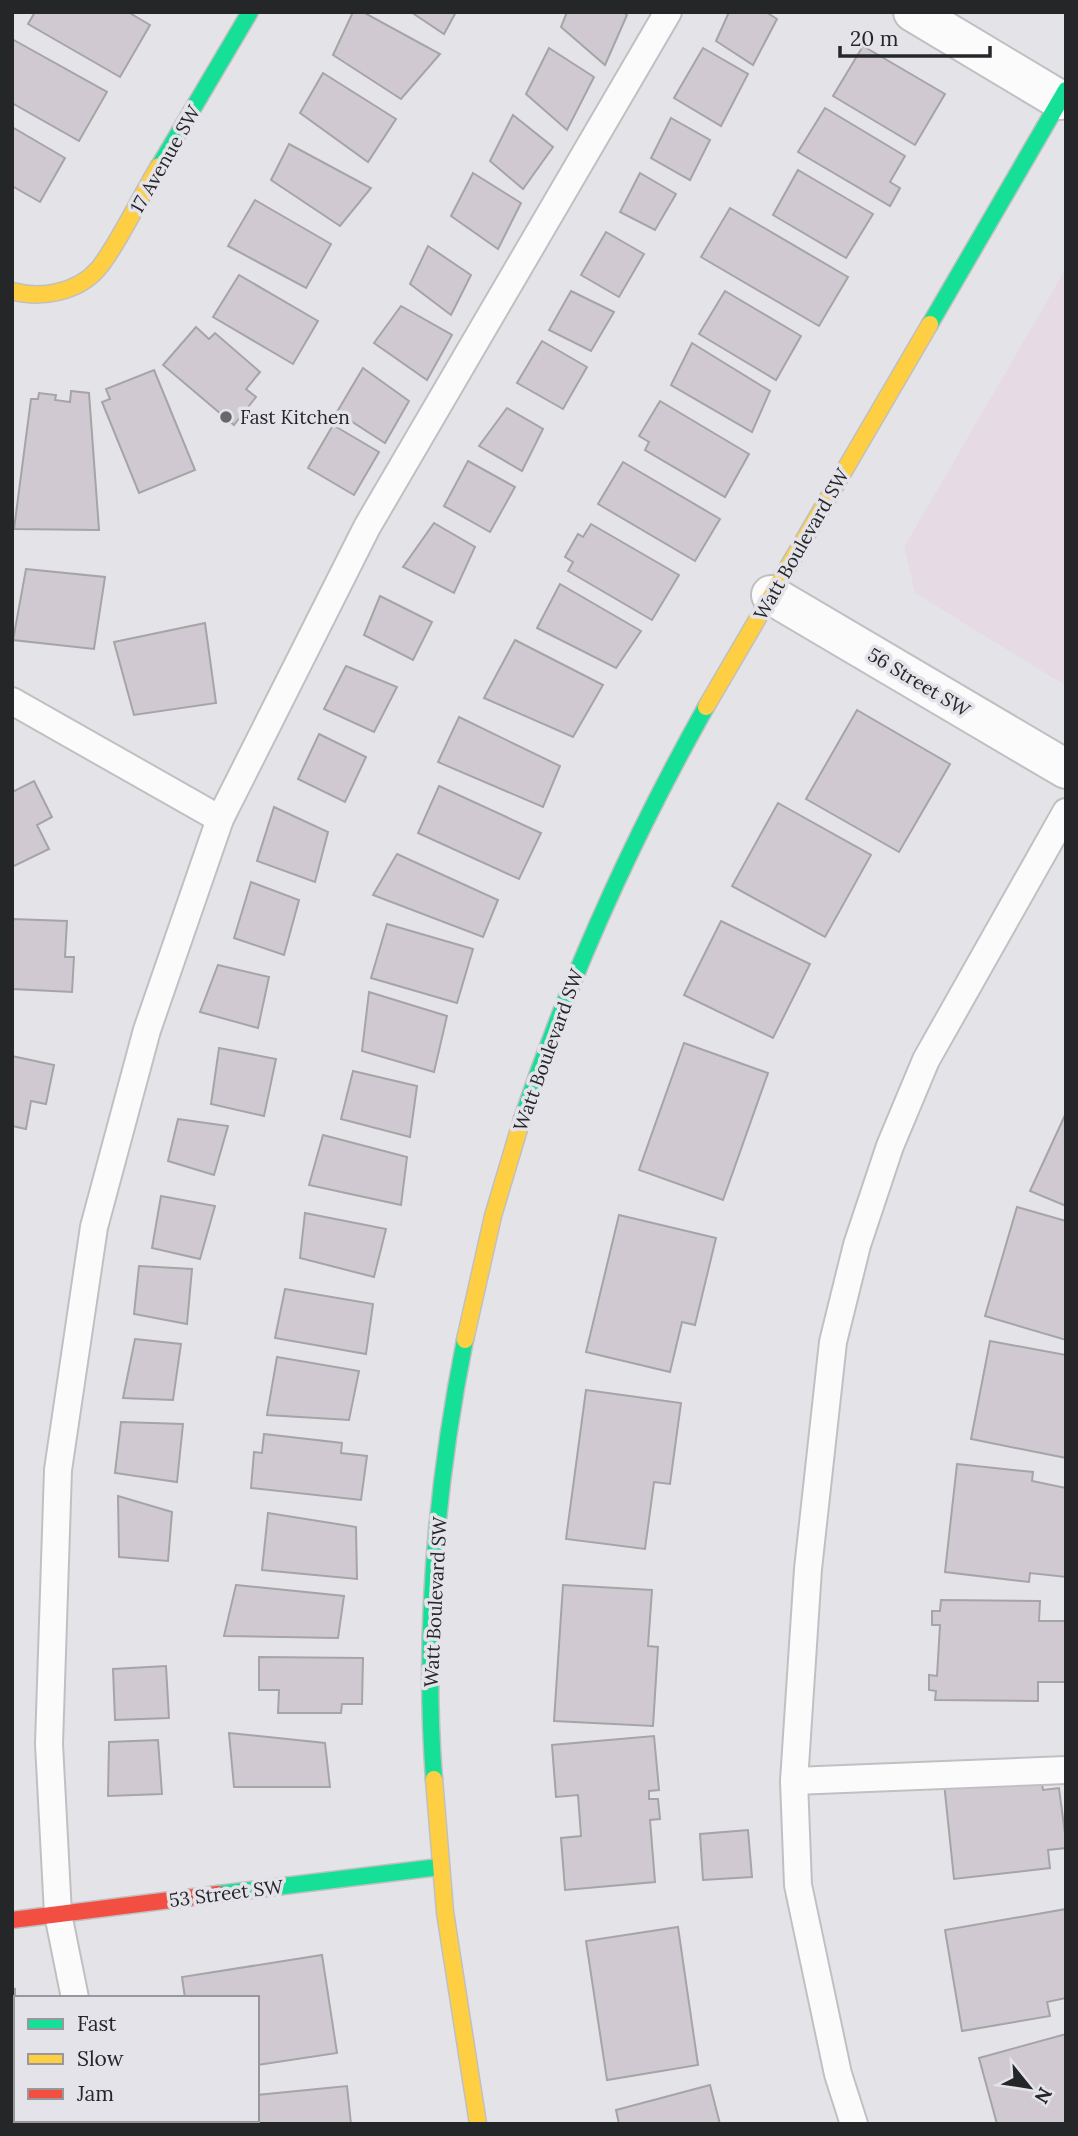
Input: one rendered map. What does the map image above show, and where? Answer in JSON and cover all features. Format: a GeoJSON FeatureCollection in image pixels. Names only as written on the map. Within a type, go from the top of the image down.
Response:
{"type":"FeatureCollection","features":[{"type":"Feature","properties":{"kind":"street","name":"17 Avenue SW"},"geometry":{"type":"LineString","coordinates":[[12,291],[41,296],[64,290],[97,270],[111,252],[250,12]]}},
{"type":"Feature","properties":{"kind":"street"},"geometry":{"type":"LineString","coordinates":[[913,12],[1064,98]]}},
{"type":"Feature","properties":{"kind":"street","name":"Watt Boulevard SW"},"geometry":{"type":"LineString","coordinates":[[478,2124],[459,2021],[439,1867],[429,1657],[434,1550],[454,1394],[482,1253],[528,1097],[576,971],[638,834],[702,712],[1064,98]]}},
{"type":"Feature","properties":{"kind":"street","name":"56 Street SW"},"geometry":{"type":"LineString","coordinates":[[771,595],[1066,769]]}},
{"type":"Feature","properties":{"kind":"street","name":"53 Street SW"},"geometry":{"type":"LineString","coordinates":[[12,1920],[439,1867]]}},
{"type":"Feature","properties":{"kind":"lane"},"geometry":{"type":"LineString","coordinates":[[75,1996],[58,1914],[49,1744],[60,1456],[94,1227],[147,1030],[219,820],[367,527],[668,12]]}},
{"type":"Feature","properties":{"kind":"lane"},"geometry":{"type":"LineString","coordinates":[[12,701],[219,820]]}},
{"type":"Feature","properties":{"kind":"lane"},"geometry":{"type":"LineString","coordinates":[[854,2124],[838,2074],[798,1885],[794,1781],[808,1569],[831,1355],[858,1245],[890,1146],[926,1060],[1066,812]]}},
{"type":"Feature","properties":{"kind":"lane"},"geometry":{"type":"LineString","coordinates":[[794,1781],[1066,1770]]}},
{"type":"Feature","properties":{"kind":"shaded area"},"geometry":{"type":"Polygon","coordinates":[[[1066,268],[1066,686],[915,593],[904,547],[1066,268]]]}},
{"type":"Feature","properties":{"kind":"building"},"geometry":{"type":"Polygon","coordinates":[[[35,12],[128,12],[150,25],[120,77],[28,24],[35,12]]]}},
{"type":"Feature","properties":{"kind":"building"},"geometry":{"type":"Polygon","coordinates":[[[353,12],[363,12],[440,54],[401,99],[333,55],[353,12]]]}},
{"type":"Feature","properties":{"kind":"building"},"geometry":{"type":"Polygon","coordinates":[[[411,12],[456,12],[444,34],[411,12]]]}},
{"type":"Feature","properties":{"kind":"building"},"geometry":{"type":"Polygon","coordinates":[[[567,12],[623,12],[627,15],[605,65],[561,27],[567,12]]]}},
{"type":"Feature","properties":{"kind":"building"},"geometry":{"type":"Polygon","coordinates":[[[729,12],[766,12],[777,19],[753,65],[716,41],[729,12]]]}},
{"type":"Feature","properties":{"kind":"building"},"geometry":{"type":"Polygon","coordinates":[[[12,39],[107,92],[79,141],[12,103],[12,39]]]}},
{"type":"Feature","properties":{"kind":"building"},"geometry":{"type":"Polygon","coordinates":[[[863,46],[945,94],[915,145],[833,96],[863,46]]]}},
{"type":"Feature","properties":{"kind":"building"},"geometry":{"type":"Polygon","coordinates":[[[549,48],[594,77],[567,130],[526,94],[549,48]]]}},
{"type":"Feature","properties":{"kind":"building"},"geometry":{"type":"Polygon","coordinates":[[[703,48],[748,74],[721,126],[674,98],[703,48]]]}},
{"type":"Feature","properties":{"kind":"building"},"geometry":{"type":"Polygon","coordinates":[[[323,73],[396,119],[368,162],[300,113],[323,73]]]}},
{"type":"Feature","properties":{"kind":"building"},"geometry":{"type":"Polygon","coordinates":[[[825,108],[905,156],[890,182],[900,188],[890,206],[798,152],[825,108]]]}},
{"type":"Feature","properties":{"kind":"building"},"geometry":{"type":"Polygon","coordinates":[[[513,115],[553,147],[523,189],[490,161],[513,115]]]}},
{"type":"Feature","properties":{"kind":"building"},"geometry":{"type":"Polygon","coordinates":[[[671,118],[710,140],[690,180],[651,158],[671,118]]]}},
{"type":"Feature","properties":{"kind":"building"},"geometry":{"type":"Polygon","coordinates":[[[12,127],[65,158],[40,202],[12,186],[12,127]]]}},
{"type":"Feature","properties":{"kind":"building"},"geometry":{"type":"Polygon","coordinates":[[[289,144],[371,188],[340,226],[271,180],[289,144]]]}},
{"type":"Feature","properties":{"kind":"building"},"geometry":{"type":"Polygon","coordinates":[[[798,170],[873,214],[846,258],[773,215],[798,170]]]}},
{"type":"Feature","properties":{"kind":"building"},"geometry":{"type":"Polygon","coordinates":[[[473,173],[521,203],[498,249],[451,216],[473,173]]]}},
{"type":"Feature","properties":{"kind":"building"},"geometry":{"type":"Polygon","coordinates":[[[640,173],[676,194],[655,230],[620,212],[640,173]]]}},
{"type":"Feature","properties":{"kind":"building"},"geometry":{"type":"Polygon","coordinates":[[[255,200],[331,244],[306,288],[228,246],[255,200]]]}},
{"type":"Feature","properties":{"kind":"building"},"geometry":{"type":"Polygon","coordinates":[[[730,208],[848,277],[819,326],[701,257],[730,208]]]}},
{"type":"Feature","properties":{"kind":"building"},"geometry":{"type":"Polygon","coordinates":[[[606,232],[644,254],[619,297],[581,275],[606,232]]]}},
{"type":"Feature","properties":{"kind":"building"},"geometry":{"type":"Polygon","coordinates":[[[428,246],[471,275],[451,315],[410,284],[428,246]]]}},
{"type":"Feature","properties":{"kind":"building"},"geometry":{"type":"Polygon","coordinates":[[[239,275],[318,321],[293,364],[213,317],[239,275]]]}},
{"type":"Feature","properties":{"kind":"building"},"geometry":{"type":"Polygon","coordinates":[[[571,291],[614,312],[591,351],[549,330],[571,291]]]}},
{"type":"Feature","properties":{"kind":"building"},"geometry":{"type":"Polygon","coordinates":[[[725,291],[801,336],[776,380],[699,334],[725,291]]]}},
{"type":"Feature","properties":{"kind":"building"},"geometry":{"type":"Polygon","coordinates":[[[401,306],[452,335],[427,380],[374,343],[401,306]]]}},
{"type":"Feature","properties":{"kind":"building"},"geometry":{"type":"Polygon","coordinates":[[[196,327],[209,339],[215,333],[260,372],[246,389],[256,397],[234,425],[163,365],[196,327]]]}},
{"type":"Feature","properties":{"kind":"building"},"geometry":{"type":"Polygon","coordinates":[[[542,341],[587,367],[563,409],[517,383],[542,341]]]}},
{"type":"Feature","properties":{"kind":"building"},"geometry":{"type":"Polygon","coordinates":[[[692,343],[770,391],[752,432],[671,385],[692,343]]]}},
{"type":"Feature","properties":{"kind":"building"},"geometry":{"type":"Polygon","coordinates":[[[363,368],[409,401],[385,443],[337,412],[363,368]]]}},
{"type":"Feature","properties":{"kind":"building"},"geometry":{"type":"Polygon","coordinates":[[[154,370],[195,470],[139,493],[102,402],[110,399],[106,389],[154,370]]]}},
{"type":"Feature","properties":{"kind":"building"},"geometry":{"type":"Polygon","coordinates":[[[71,391],[89,393],[99,530],[14,529],[31,399],[38,399],[39,393],[56,395],[55,400],[70,402],[71,391]]]}},
{"type":"Feature","properties":{"kind":"building"},"geometry":{"type":"Polygon","coordinates":[[[660,401],[749,454],[725,497],[645,450],[649,442],[639,436],[660,401]]]}},
{"type":"Feature","properties":{"kind":"building"},"geometry":{"type":"Polygon","coordinates":[[[507,408],[543,429],[522,471],[479,446],[507,408]]]}},
{"type":"Feature","properties":{"kind":"building"},"geometry":{"type":"Polygon","coordinates":[[[333,425],[379,452],[354,495],[308,468],[333,425]]]}},
{"type":"Feature","properties":{"kind":"building"},"geometry":{"type":"Polygon","coordinates":[[[468,461],[515,487],[490,532],[444,506],[468,461]]]}},
{"type":"Feature","properties":{"kind":"building"},"geometry":{"type":"Polygon","coordinates":[[[623,462],[720,519],[695,561],[598,504],[623,462]]]}},
{"type":"Feature","properties":{"kind":"building"},"geometry":{"type":"Polygon","coordinates":[[[434,523],[475,547],[454,593],[403,567],[434,523]]]}},
{"type":"Feature","properties":{"kind":"building"},"geometry":{"type":"Polygon","coordinates":[[[591,524],[679,575],[652,620],[568,571],[573,562],[565,557],[578,534],[583,537],[591,524]]]}},
{"type":"Feature","properties":{"kind":"building"},"geometry":{"type":"Polygon","coordinates":[[[26,569],[105,577],[94,649],[13,640],[26,569]]]}},
{"type":"Feature","properties":{"kind":"building"},"geometry":{"type":"Polygon","coordinates":[[[560,584],[641,631],[616,668],[537,628],[560,584]]]}},
{"type":"Feature","properties":{"kind":"building"},"geometry":{"type":"Polygon","coordinates":[[[380,596],[432,622],[413,660],[364,635],[380,596]]]}},
{"type":"Feature","properties":{"kind":"building"},"geometry":{"type":"Polygon","coordinates":[[[205,623],[216,703],[134,715],[114,642],[205,623]]]}},
{"type":"Feature","properties":{"kind":"building"},"geometry":{"type":"Polygon","coordinates":[[[515,640],[603,685],[573,737],[484,698],[515,640]]]}},
{"type":"Feature","properties":{"kind":"building"},"geometry":{"type":"Polygon","coordinates":[[[346,666],[397,687],[374,732],[324,709],[346,666]]]}},
{"type":"Feature","properties":{"kind":"building"},"geometry":{"type":"Polygon","coordinates":[[[857,710],[950,764],[899,852],[806,799],[857,710]]]}},
{"type":"Feature","properties":{"kind":"building"},"geometry":{"type":"Polygon","coordinates":[[[459,717],[560,766],[543,807],[438,762],[459,717]]]}},
{"type":"Feature","properties":{"kind":"building"},"geometry":{"type":"Polygon","coordinates":[[[319,734],[366,757],[345,802],[298,779],[319,734]]]}},
{"type":"Feature","properties":{"kind":"building"},"geometry":{"type":"Polygon","coordinates":[[[34,781],[52,817],[37,825],[49,849],[12,867],[12,792],[34,781]]]}},
{"type":"Feature","properties":{"kind":"building"},"geometry":{"type":"Polygon","coordinates":[[[439,786],[541,833],[519,879],[418,833],[439,786]]]}},
{"type":"Feature","properties":{"kind":"building"},"geometry":{"type":"Polygon","coordinates":[[[778,803],[871,855],[825,937],[732,886],[778,803]]]}},
{"type":"Feature","properties":{"kind":"building"},"geometry":{"type":"Polygon","coordinates":[[[274,807],[328,832],[315,882],[257,861],[274,807]]]}},
{"type":"Feature","properties":{"kind":"building"},"geometry":{"type":"Polygon","coordinates":[[[397,854],[498,900],[483,937],[373,895],[397,854]]]}},
{"type":"Feature","properties":{"kind":"building"},"geometry":{"type":"Polygon","coordinates":[[[251,882],[299,900],[284,955],[234,938],[251,882]]]}},
{"type":"Feature","properties":{"kind":"building"},"geometry":{"type":"Polygon","coordinates":[[[12,919],[67,921],[65,957],[74,957],[72,992],[12,989],[12,919]]]}},
{"type":"Feature","properties":{"kind":"building"},"geometry":{"type":"Polygon","coordinates":[[[721,921],[810,964],[773,1038],[684,995],[721,921]]]}},
{"type":"Feature","properties":{"kind":"building"},"geometry":{"type":"Polygon","coordinates":[[[387,924],[473,949],[457,1003],[371,978],[387,924]]]}},
{"type":"Feature","properties":{"kind":"building"},"geometry":{"type":"Polygon","coordinates":[[[218,965],[269,977],[258,1028],[200,1012],[218,965]]]}},
{"type":"Feature","properties":{"kind":"building"},"geometry":{"type":"Polygon","coordinates":[[[369,992],[447,1016],[434,1072],[362,1051],[369,992]]]}},
{"type":"Feature","properties":{"kind":"building"},"geometry":{"type":"Polygon","coordinates":[[[684,1043],[768,1073],[723,1200],[639,1170],[684,1043]]]}},
{"type":"Feature","properties":{"kind":"building"},"geometry":{"type":"Polygon","coordinates":[[[219,1048],[276,1059],[264,1116],[211,1104],[219,1048]]]}},
{"type":"Feature","properties":{"kind":"building"},"geometry":{"type":"Polygon","coordinates":[[[12,1056],[54,1065],[46,1104],[31,1101],[26,1129],[12,1126],[12,1056]]]}},
{"type":"Feature","properties":{"kind":"building"},"geometry":{"type":"Polygon","coordinates":[[[353,1071],[417,1086],[410,1137],[341,1119],[353,1071]]]}},
{"type":"Feature","properties":{"kind":"building"},"geometry":{"type":"Polygon","coordinates":[[[1066,1113],[1066,1206],[1030,1191],[1066,1113]]]}},
{"type":"Feature","properties":{"kind":"building"},"geometry":{"type":"Polygon","coordinates":[[[178,1119],[228,1126],[214,1175],[168,1161],[178,1119]]]}},
{"type":"Feature","properties":{"kind":"building"},"geometry":{"type":"Polygon","coordinates":[[[323,1135],[407,1157],[401,1205],[309,1185],[323,1135]]]}},
{"type":"Feature","properties":{"kind":"building"},"geometry":{"type":"Polygon","coordinates":[[[161,1196],[215,1206],[200,1259],[152,1248],[161,1196]]]}},
{"type":"Feature","properties":{"kind":"building"},"geometry":{"type":"Polygon","coordinates":[[[1017,1207],[1066,1221],[1066,1340],[985,1316],[1017,1207]]]}},
{"type":"Feature","properties":{"kind":"building"},"geometry":{"type":"Polygon","coordinates":[[[305,1213],[386,1229],[374,1277],[300,1258],[305,1213]]]}},
{"type":"Feature","properties":{"kind":"building"},"geometry":{"type":"Polygon","coordinates":[[[619,1215],[716,1238],[695,1325],[682,1322],[670,1372],[586,1352],[619,1215]]]}},
{"type":"Feature","properties":{"kind":"building"},"geometry":{"type":"Polygon","coordinates":[[[139,1266],[192,1269],[187,1324],[134,1314],[139,1266]]]}},
{"type":"Feature","properties":{"kind":"building"},"geometry":{"type":"Polygon","coordinates":[[[285,1289],[373,1304],[366,1354],[275,1338],[285,1289]]]}},
{"type":"Feature","properties":{"kind":"building"},"geometry":{"type":"Polygon","coordinates":[[[135,1339],[181,1344],[173,1400],[123,1398],[135,1339]]]}},
{"type":"Feature","properties":{"kind":"building"},"geometry":{"type":"Polygon","coordinates":[[[990,1341],[1066,1355],[1066,1458],[971,1439],[990,1341]]]}},
{"type":"Feature","properties":{"kind":"building"},"geometry":{"type":"Polygon","coordinates":[[[277,1357],[359,1371],[349,1420],[267,1415],[277,1357]]]}},
{"type":"Feature","properties":{"kind":"building"},"geometry":{"type":"Polygon","coordinates":[[[586,1390],[681,1403],[670,1484],[654,1482],[645,1549],[566,1539],[586,1390]]]}},
{"type":"Feature","properties":{"kind":"building"},"geometry":{"type":"Polygon","coordinates":[[[121,1422],[183,1424],[177,1482],[115,1473],[121,1422]]]}},
{"type":"Feature","properties":{"kind":"building"},"geometry":{"type":"Polygon","coordinates":[[[264,1434],[342,1443],[341,1453],[367,1456],[361,1500],[251,1488],[254,1452],[262,1453],[264,1434]]]}},
{"type":"Feature","properties":{"kind":"building"},"geometry":{"type":"Polygon","coordinates":[[[957,1464],[1033,1472],[1032,1481],[1066,1488],[1066,1577],[1030,1573],[1029,1582],[945,1572],[957,1464]]]}},
{"type":"Feature","properties":{"kind":"building"},"geometry":{"type":"Polygon","coordinates":[[[118,1496],[172,1512],[168,1561],[119,1557],[118,1496]]]}},
{"type":"Feature","properties":{"kind":"building"},"geometry":{"type":"Polygon","coordinates":[[[268,1513],[356,1527],[357,1579],[262,1570],[268,1513]]]}},
{"type":"Feature","properties":{"kind":"building"},"geometry":{"type":"Polygon","coordinates":[[[236,1585],[344,1596],[338,1638],[224,1636],[236,1585]]]}},
{"type":"Feature","properties":{"kind":"building"},"geometry":{"type":"Polygon","coordinates":[[[563,1585],[652,1590],[648,1646],[658,1647],[653,1726],[554,1721],[563,1585]]]}},
{"type":"Feature","properties":{"kind":"building"},"geometry":{"type":"Polygon","coordinates":[[[941,1600],[1040,1601],[1039,1621],[1066,1621],[1065,1682],[1038,1682],[1038,1701],[935,1700],[936,1691],[929,1690],[929,1675],[937,1676],[940,1625],[932,1625],[932,1611],[940,1611],[941,1600]]]}},
{"type":"Feature","properties":{"kind":"building"},"geometry":{"type":"Polygon","coordinates":[[[259,1657],[363,1658],[362,1704],[342,1704],[341,1713],[278,1713],[279,1690],[259,1690],[259,1657]]]}},
{"type":"Feature","properties":{"kind":"building"},"geometry":{"type":"Polygon","coordinates":[[[166,1666],[169,1718],[115,1720],[113,1669],[166,1666]]]}},
{"type":"Feature","properties":{"kind":"building"},"geometry":{"type":"Polygon","coordinates":[[[229,1733],[325,1743],[330,1787],[234,1787],[229,1733]]]}},
{"type":"Feature","properties":{"kind":"building"},"geometry":{"type":"Polygon","coordinates":[[[654,1736],[659,1790],[649,1791],[649,1799],[658,1799],[660,1819],[650,1820],[655,1882],[565,1890],[561,1838],[581,1836],[578,1795],[556,1797],[552,1745],[654,1736]]]}},
{"type":"Feature","properties":{"kind":"building"},"geometry":{"type":"Polygon","coordinates":[[[158,1740],[162,1794],[108,1796],[109,1742],[158,1740]]]}},
{"type":"Feature","properties":{"kind":"building"},"geometry":{"type":"Polygon","coordinates":[[[1040,1772],[1043,1790],[1059,1788],[1066,1841],[1066,1848],[1048,1850],[1050,1868],[954,1879],[944,1783],[1040,1772]]]}},
{"type":"Feature","properties":{"kind":"building"},"geometry":{"type":"Polygon","coordinates":[[[748,1830],[752,1877],[703,1880],[700,1834],[748,1830]]]}},
{"type":"Feature","properties":{"kind":"building"},"geometry":{"type":"Polygon","coordinates":[[[1066,1909],[1066,1998],[1047,2002],[1050,2016],[962,2031],[945,1930],[1066,1909]]]}},
{"type":"Feature","properties":{"kind":"building"},"geometry":{"type":"Polygon","coordinates":[[[678,1927],[698,2065],[607,2080],[586,1941],[678,1927]]]}},
{"type":"Feature","properties":{"kind":"building"},"geometry":{"type":"Polygon","coordinates":[[[322,1955],[337,2053],[259,2065],[259,1996],[185,1996],[182,1977],[322,1955]]]}},
{"type":"Feature","properties":{"kind":"building"},"geometry":{"type":"Polygon","coordinates":[[[15,1989],[14,2059],[12,2059],[12,1990],[15,1989]]]}},
{"type":"Feature","properties":{"kind":"building"},"geometry":{"type":"Polygon","coordinates":[[[1066,2034],[1066,2124],[997,2124],[979,2058],[1066,2034]]]}},
{"type":"Feature","properties":{"kind":"building"},"geometry":{"type":"Polygon","coordinates":[[[12,2073],[14,2122],[17,2124],[12,2124],[12,2073]]]}},
{"type":"Feature","properties":{"kind":"building"},"geometry":{"type":"Polygon","coordinates":[[[710,2085],[720,2124],[619,2124],[616,2110],[710,2085]]]}},
{"type":"Feature","properties":{"kind":"building"},"geometry":{"type":"Polygon","coordinates":[[[347,2086],[351,2124],[220,2124],[259,2122],[259,2095],[347,2086]]]}},
{"type":"Feature","properties":{"kind":"traffic: fast"},"geometry":{"type":"LineString","coordinates":[[159,166],[250,12]]}},
{"type":"Feature","properties":{"kind":"traffic: fast"},"geometry":{"type":"LineString","coordinates":[[930,324],[1066,90]]}},
{"type":"Feature","properties":{"kind":"traffic: fast"},"geometry":{"type":"LineString","coordinates":[[522,1119],[561,1013],[604,909],[653,807],[706,707]]}},
{"type":"Feature","properties":{"kind":"traffic: fast"},"geometry":{"type":"LineString","coordinates":[[434,1779],[430,1668],[434,1558],[446,1449],[465,1340]]}},
{"type":"Feature","properties":{"kind":"traffic: fast"},"geometry":{"type":"LineString","coordinates":[[218,1894],[439,1867]]}},
{"type":"Feature","properties":{"kind":"traffic: slow"},"geometry":{"type":"LineString","coordinates":[[12,291],[34,294],[58,292],[80,284],[89,277],[113,247],[159,166]]}},
{"type":"Feature","properties":{"kind":"traffic: slow"},"geometry":{"type":"LineString","coordinates":[[706,707],[930,324]]}},
{"type":"Feature","properties":{"kind":"traffic: slow"},"geometry":{"type":"LineString","coordinates":[[465,1340],[493,1216],[522,1119]]}},
{"type":"Feature","properties":{"kind":"traffic: slow"},"geometry":{"type":"LineString","coordinates":[[434,1779],[445,1912],[478,2124]]}},
{"type":"Feature","properties":{"kind":"traffic: jam"},"geometry":{"type":"LineString","coordinates":[[12,1920],[218,1894]]}},
{"type":"Feature","properties":{"kind":"place","name":"Fast Kitchen"},"geometry":{"type":"Point","coordinates":[226,417]}}]}
